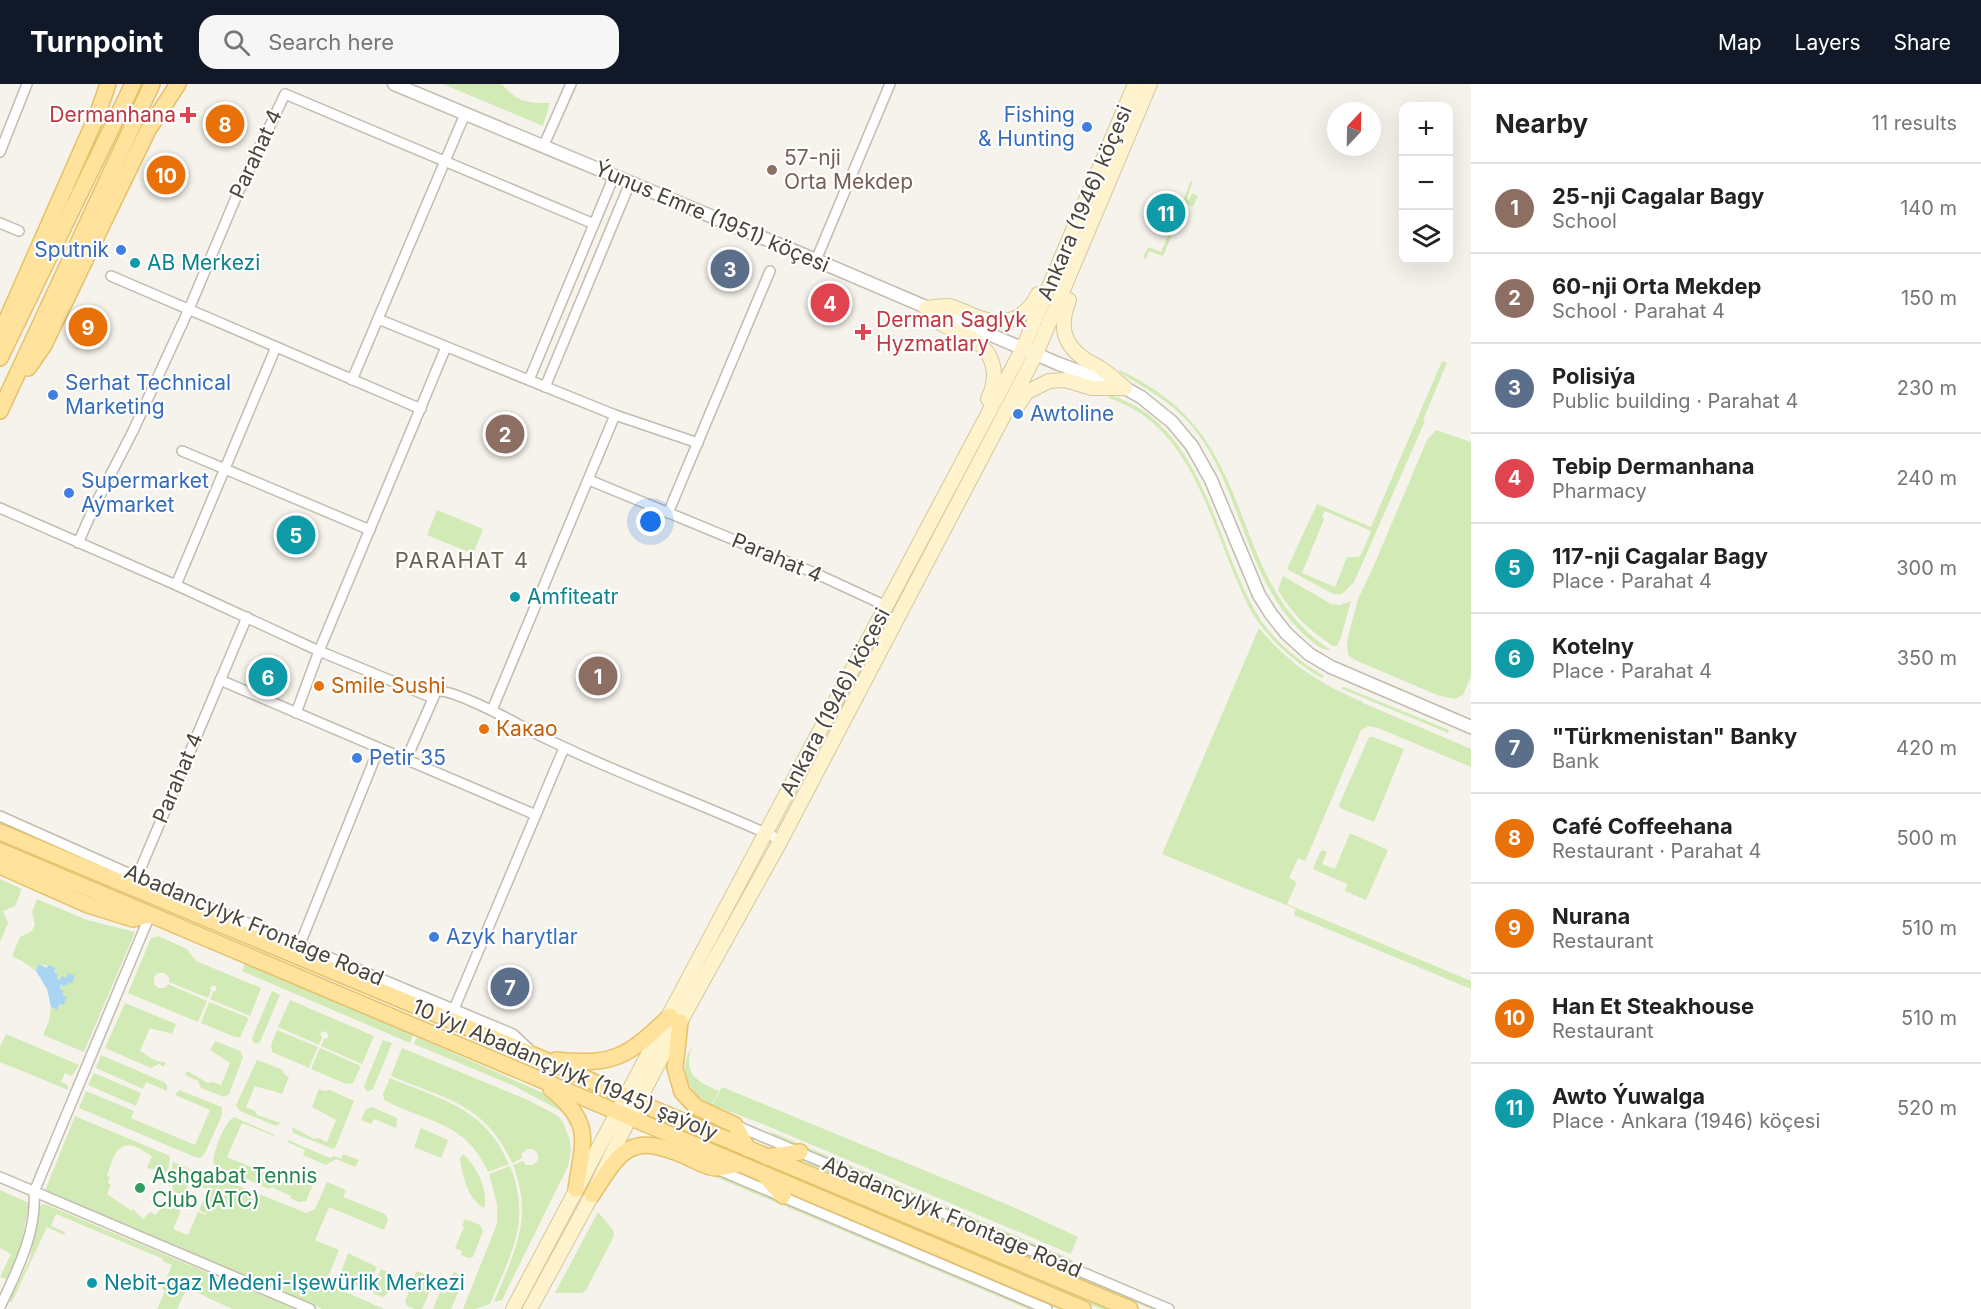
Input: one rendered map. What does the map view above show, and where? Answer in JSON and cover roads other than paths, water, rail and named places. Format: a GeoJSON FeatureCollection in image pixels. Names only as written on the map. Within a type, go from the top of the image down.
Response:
{"type":"FeatureCollection","features":[{"type":"Feature","properties":{"kind":"main road"},"geometry":{"type":"LineString","coordinates":[[0,335],[98,114],[108,84]]}},
{"type":"Feature","properties":{"kind":"main road"},"geometry":{"type":"LineString","coordinates":[[0,358],[133,84]]}},
{"type":"Feature","properties":{"kind":"main road"},"geometry":{"type":"LineString","coordinates":[[3,404],[152,84]]}},
{"type":"Feature","properties":{"kind":"main road"},"geometry":{"type":"LineString","coordinates":[[3,404],[44,345],[148,130],[178,84]]}},
{"type":"Feature","properties":{"kind":"main road","name":"Ankara (1946) köçesi"},"geometry":{"type":"LineString","coordinates":[[1060,280],[1135,84]]}},
{"type":"Feature","properties":{"kind":"main road","name":"Ankara (1946) köçesi"},"geometry":{"type":"LineString","coordinates":[[530,1309],[592,1195],[632,1099],[675,1019],[781,840],[1029,351],[1150,84]]}},
{"type":"Feature","properties":{"kind":"main road"},"geometry":{"type":"LineString","coordinates":[[926,308],[950,306],[983,319],[1011,320],[1029,310],[1042,283],[1060,280],[1070,297],[1063,319],[1067,340],[1079,355],[1102,369],[1125,388]]}},
{"type":"Feature","properties":{"kind":"main road"},"geometry":{"type":"LineString","coordinates":[[926,308],[942,324],[976,341],[990,358],[994,368],[995,383],[981,412],[988,430],[1006,425],[1024,396],[1044,383],[1065,380],[1092,388],[1125,388]]}},
{"type":"Feature","properties":{"kind":"main road","name":"Ankara (1946) köçesi"},"geometry":{"type":"LineString","coordinates":[[675,1019],[765,833],[886,606],[988,430]]}},
{"type":"Feature","properties":{"kind":"main road","name":"10 ýyl Abadançylyk (1945) şaýoly"},"geometry":{"type":"LineString","coordinates":[[0,832],[539,1057],[748,1149],[1130,1309]]}},
{"type":"Feature","properties":{"kind":"main road","name":"10 ýyl Abadançylyk (1945) şaýoly"},"geometry":{"type":"LineString","coordinates":[[0,851],[1083,1309]]}},
{"type":"Feature","properties":{"kind":"main road"},"geometry":{"type":"LineString","coordinates":[[0,866],[87,905],[133,919],[150,915]]}},
{"type":"Feature","properties":{"kind":"main road"},"geometry":{"type":"LineString","coordinates":[[107,876],[137,877],[174,904]]}},
{"type":"Feature","properties":{"kind":"main road"},"geometry":{"type":"LineString","coordinates":[[539,1057],[586,1062],[610,1059],[623,1055],[675,1019]]}},
{"type":"Feature","properties":{"kind":"main road"},"geometry":{"type":"LineString","coordinates":[[675,1019],[675,1068],[682,1092],[696,1107],[735,1125],[748,1149]]}},
{"type":"Feature","properties":{"kind":"main road"},"geometry":{"type":"LineString","coordinates":[[539,1080],[568,1104],[580,1124],[584,1146],[576,1189]]}},
{"type":"Feature","properties":{"kind":"main road","name":"Ankara (1946) köçesi"},"geometry":{"type":"LineString","coordinates":[[513,1309],[576,1189],[624,1115]]}},
{"type":"Feature","properties":{"kind":"main road"},"geometry":{"type":"LineString","coordinates":[[592,1195],[618,1158],[627,1151],[642,1145],[662,1147],[714,1168],[739,1164]]}},
{"type":"Feature","properties":{"kind":"main road"},"geometry":{"type":"LineString","coordinates":[[767,1157],[800,1152]]}},
{"type":"Feature","properties":{"kind":"main road"},"geometry":{"type":"LineString","coordinates":[[764,1174],[783,1196]]}},
{"type":"Feature","properties":{"kind":"street"},"geometry":{"type":"LineString","coordinates":[[0,152],[27,84]]}},
{"type":"Feature","properties":{"kind":"street","name":"Ýunus Emre (1951) köçesi"},"geometry":{"type":"LineString","coordinates":[[394,84],[1029,351],[1125,388],[1162,413],[1179,428],[1192,446],[1210,480],[1259,595],[1276,622],[1293,639],[1331,668],[1471,727]]}},
{"type":"Feature","properties":{"kind":"street"},"geometry":{"type":"LineString","coordinates":[[543,147],[571,84]]}},
{"type":"Feature","properties":{"kind":"street"},"geometry":{"type":"LineString","coordinates":[[816,260],[890,84]]}},
{"type":"Feature","properties":{"kind":"street","name":"Parahat 4"},"geometry":{"type":"LineString","coordinates":[[78,543],[134,431],[237,195],[285,94],[445,161]]}},
{"type":"Feature","properties":{"kind":"street"},"geometry":{"type":"LineString","coordinates":[[352,380],[465,114]]}},
{"type":"Feature","properties":{"kind":"street"},"geometry":{"type":"LineString","coordinates":[[445,161],[594,224]]}},
{"type":"Feature","properties":{"kind":"street"},"geometry":{"type":"LineString","coordinates":[[529,380],[614,176]]}},
{"type":"Feature","properties":{"kind":"street"},"geometry":{"type":"LineString","coordinates":[[545,387],[630,183]]}},
{"type":"Feature","properties":{"kind":"street"},"geometry":{"type":"LineString","coordinates":[[0,223],[19,231]]}},
{"type":"Feature","properties":{"kind":"street"},"geometry":{"type":"LineString","coordinates":[[668,513],[770,271]]}},
{"type":"Feature","properties":{"kind":"street"},"geometry":{"type":"LineString","coordinates":[[111,276],[421,409]]}},
{"type":"Feature","properties":{"kind":"street"},"geometry":{"type":"LineString","coordinates":[[378,319],[615,415],[698,443]]}},
{"type":"Feature","properties":{"kind":"street"},"geometry":{"type":"LineString","coordinates":[[176,585],[276,347]]}},
{"type":"Feature","properties":{"kind":"street"},"geometry":{"type":"LineString","coordinates":[[296,713],[319,651],[446,347]]}},
{"type":"Feature","properties":{"kind":"street"},"geometry":{"type":"LineString","coordinates":[[492,710],[615,415]]}},
{"type":"Feature","properties":{"kind":"street"},"geometry":{"type":"LineString","coordinates":[[182,451],[370,530]]}},
{"type":"Feature","properties":{"kind":"street","name":"Parahat 4"},"geometry":{"type":"LineString","coordinates":[[589,480],[817,574],[886,606]]}},
{"type":"Feature","properties":{"kind":"street"},"geometry":{"type":"LineString","coordinates":[[0,508],[319,651],[433,698]]}},
{"type":"Feature","properties":{"kind":"street","name":"Parahat 4"},"geometry":{"type":"LineString","coordinates":[[137,877],[247,617]]}},
{"type":"Feature","properties":{"kind":"street"},"geometry":{"type":"LineString","coordinates":[[220,680],[536,815]]}},
{"type":"Feature","properties":{"kind":"street"},"geometry":{"type":"LineString","coordinates":[[406,760],[433,698],[437,691],[444,691],[492,710],[564,748],[781,840]]}},
{"type":"Feature","properties":{"kind":"street"},"geometry":{"type":"LineString","coordinates":[[300,944],[379,748]]}},
{"type":"Feature","properties":{"kind":"street"},"geometry":{"type":"LineString","coordinates":[[454,1009],[564,748]]}},
{"type":"Feature","properties":{"kind":"street","name":"Abadancylyk Frontage Road"},"geometry":{"type":"LineString","coordinates":[[0,816],[137,877],[513,1034],[539,1057]]}},
{"type":"Feature","properties":{"kind":"street"},"geometry":{"type":"LineString","coordinates":[[0,1307],[25,1250],[35,1203],[34,1192],[150,915]]}},
{"type":"Feature","properties":{"kind":"street","name":"Abadancylyk Frontage Road"},"geometry":{"type":"LineString","coordinates":[[735,1125],[1169,1309]]}},
{"type":"Feature","properties":{"kind":"street"},"geometry":{"type":"LineString","coordinates":[[714,1168],[1047,1309]]}},
{"type":"Feature","properties":{"kind":"street"},"geometry":{"type":"LineString","coordinates":[[0,1177],[310,1309]]}},
{"type":"Feature","properties":{"kind":"water"},"geometry":{"type":"Polygon","coordinates":[[[39,964],[47,968],[48,965],[56,968],[54,972],[58,974],[57,979],[60,980],[62,976],[66,978],[68,973],[75,976],[72,984],[68,982],[67,986],[61,985],[60,989],[64,991],[62,995],[67,997],[57,1010],[51,1007],[47,989],[36,971],[39,964]]]}},
{"type":"Feature","properties":{"kind":"place","name":"Dermanhana"},"geometry":{"type":"Point","coordinates":[188,115]}},
{"type":"Feature","properties":{"kind":"place","name":"Café Coffeehana"},"geometry":{"type":"Point","coordinates":[225,124]}},
{"type":"Feature","properties":{"kind":"place","name":"Fishing & Hunting"},"geometry":{"type":"Point","coordinates":[1087,127]}},
{"type":"Feature","properties":{"kind":"place","name":"57-nji Orta Mekdep"},"geometry":{"type":"Point","coordinates":[772,170]}},
{"type":"Feature","properties":{"kind":"place","name":"Han Et Steakhouse"},"geometry":{"type":"Point","coordinates":[166,175]}},
{"type":"Feature","properties":{"kind":"place","name":"Awto Ýuwalga"},"geometry":{"type":"Point","coordinates":[1166,213]}},
{"type":"Feature","properties":{"kind":"place","name":"Sputnik"},"geometry":{"type":"Point","coordinates":[121,250]}},
{"type":"Feature","properties":{"kind":"place","name":"AB Merkezi"},"geometry":{"type":"Point","coordinates":[135,263]}},
{"type":"Feature","properties":{"kind":"place","name":"Polisiýa"},"geometry":{"type":"Point","coordinates":[730,269]}},
{"type":"Feature","properties":{"kind":"place","name":"Tebip Dermanhana"},"geometry":{"type":"Point","coordinates":[830,303]}},
{"type":"Feature","properties":{"kind":"place","name":"Nurana"},"geometry":{"type":"Point","coordinates":[88,327]}},
{"type":"Feature","properties":{"kind":"place","name":"Derman Saglyk Hyzmatlary"},"geometry":{"type":"Point","coordinates":[863,332]}},
{"type":"Feature","properties":{"kind":"place","name":"Serhat Technical Marketing"},"geometry":{"type":"Point","coordinates":[53,395]}},
{"type":"Feature","properties":{"kind":"place","name":"Awtoline"},"geometry":{"type":"Point","coordinates":[1018,414]}},
{"type":"Feature","properties":{"kind":"place","name":"60-nji Orta Mekdep"},"geometry":{"type":"Point","coordinates":[505,434]}},
{"type":"Feature","properties":{"kind":"place","name":"Supermarket Aýmarket"},"geometry":{"type":"Point","coordinates":[69,493]}},
{"type":"Feature","properties":{"kind":"place","name":"117-nji Cagalar Bagy"},"geometry":{"type":"Point","coordinates":[296,535]}},
{"type":"Feature","properties":{"kind":"place","name":"Amfiteatr"},"geometry":{"type":"Point","coordinates":[515,597]}},
{"type":"Feature","properties":{"kind":"place","name":"25-nji Cagalar Bagy"},"geometry":{"type":"Point","coordinates":[598,676]}},
{"type":"Feature","properties":{"kind":"place","name":"Kotelny"},"geometry":{"type":"Point","coordinates":[268,677]}},
{"type":"Feature","properties":{"kind":"place","name":"Smile Sushi"},"geometry":{"type":"Point","coordinates":[319,686]}},
{"type":"Feature","properties":{"kind":"place","name":"Какао"},"geometry":{"type":"Point","coordinates":[484,729]}},
{"type":"Feature","properties":{"kind":"place","name":"Petir 35"},"geometry":{"type":"Point","coordinates":[357,758]}},
{"type":"Feature","properties":{"kind":"place","name":"Azyk harytlar"},"geometry":{"type":"Point","coordinates":[434,937]}},
{"type":"Feature","properties":{"kind":"place","name":"\"Türkmenistan\" Banky"},"geometry":{"type":"Point","coordinates":[510,987]}},
{"type":"Feature","properties":{"kind":"place","name":"Ashgabat Tennis Club (ATC)"},"geometry":{"type":"Point","coordinates":[140,1188]}},
{"type":"Feature","properties":{"kind":"place","name":"Nebit-gaz Medeni-Işewürlik Merkezi"},"geometry":{"type":"Point","coordinates":[92,1283]}},
{"type":"Feature","properties":{"kind":"district","name":"PARAHAT 4"},"geometry":{"type":"Point","coordinates":[462,560]}}]}
